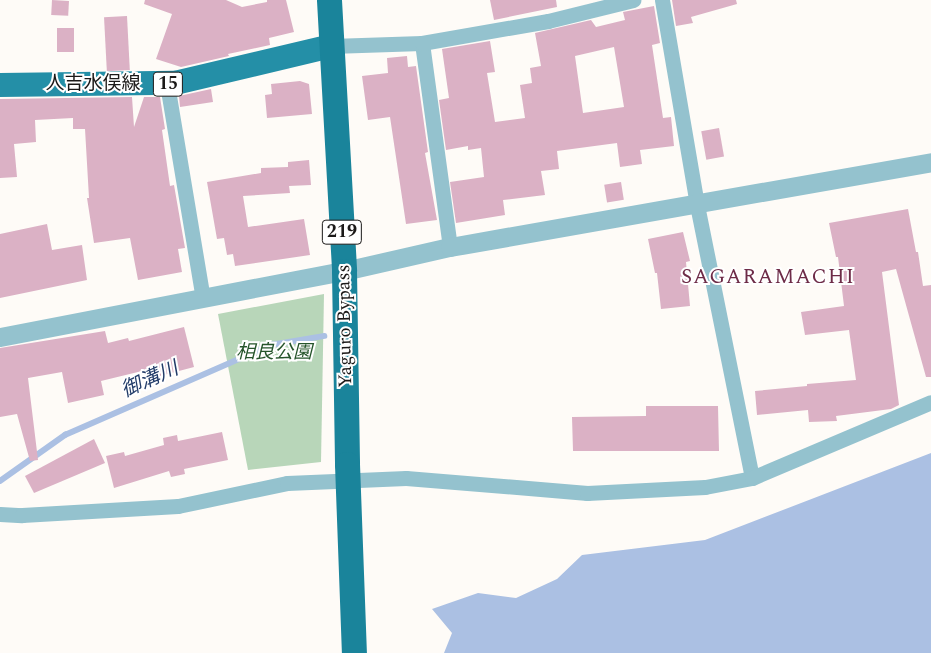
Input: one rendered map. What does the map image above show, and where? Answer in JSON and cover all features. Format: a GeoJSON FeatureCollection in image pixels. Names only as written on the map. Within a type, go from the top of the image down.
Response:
{"type":"FeatureCollection","features":[{"type":"Feature","properties":{"kind":"highway","name":"Yaguro Bypass"},"geometry":{"type":"LineString","coordinates":[[329,0],[344,271],[347,464],[354,653]]}},
{"type":"Feature","properties":{"kind":"main road","name":"人吉水俣線"},"geometry":{"type":"LineString","coordinates":[[0,85],[167,84],[331,46]]}},
{"type":"Feature","properties":{"kind":"street"},"geometry":{"type":"LineString","coordinates":[[331,46],[422,43],[548,20],[633,0]]}},
{"type":"Feature","properties":{"kind":"street"},"geometry":{"type":"LineString","coordinates":[[662,0],[696,204],[752,478]]}},
{"type":"Feature","properties":{"kind":"street"},"geometry":{"type":"LineString","coordinates":[[422,43],[450,247]]}},
{"type":"Feature","properties":{"kind":"street"},"geometry":{"type":"LineString","coordinates":[[167,84],[203,299]]}},
{"type":"Feature","properties":{"kind":"street"},"geometry":{"type":"LineString","coordinates":[[0,337],[344,271],[450,247],[931,162]]}},
{"type":"Feature","properties":{"kind":"street"},"geometry":{"type":"LineString","coordinates":[[0,514],[22,515],[178,506],[286,483],[406,478],[588,493],[704,487],[752,478],[931,402]]}},
{"type":"Feature","properties":{"kind":"green space","name":"相良公園"},"geometry":{"type":"Polygon","coordinates":[[[324,294],[321,462],[248,470],[218,314],[324,294]]]}},
{"type":"Feature","properties":{"kind":"water"},"geometry":{"type":"Polygon","coordinates":[[[931,453],[931,653],[444,653],[452,633],[432,609],[478,593],[516,598],[557,579],[582,555],[705,540],[931,453]]]}},
{"type":"Feature","properties":{"kind":"building"},"geometry":{"type":"Polygon","coordinates":[[[52,0],[69,1],[68,16],[51,15],[52,0]]]}},
{"type":"Feature","properties":{"kind":"building"},"geometry":{"type":"Polygon","coordinates":[[[145,0],[226,0],[242,7],[267,2],[267,0],[286,0],[294,32],[269,38],[270,45],[181,67],[156,59],[172,14],[144,4],[145,0]]]}},
{"type":"Feature","properties":{"kind":"building"},"geometry":{"type":"Polygon","coordinates":[[[490,0],[556,0],[557,7],[494,20],[490,0]]]}},
{"type":"Feature","properties":{"kind":"building"},"geometry":{"type":"Polygon","coordinates":[[[672,0],[736,0],[737,4],[691,17],[693,23],[676,26],[672,0]]]}},
{"type":"Feature","properties":{"kind":"building"},"geometry":{"type":"Polygon","coordinates":[[[654,6],[660,43],[652,45],[663,118],[671,117],[674,146],[640,150],[642,164],[620,167],[617,143],[557,151],[559,169],[541,171],[545,195],[503,200],[505,215],[456,223],[450,182],[484,177],[481,148],[468,150],[468,146],[446,150],[439,100],[449,98],[442,49],[490,41],[495,72],[487,73],[495,122],[525,118],[520,85],[532,83],[530,68],[541,66],[535,33],[591,20],[596,27],[625,20],[623,12],[654,6]],[[614,47],[575,56],[583,113],[624,107],[614,47]]]}},
{"type":"Feature","properties":{"kind":"building"},"geometry":{"type":"Polygon","coordinates":[[[127,16],[130,70],[107,71],[104,17],[127,16]]]}},
{"type":"Feature","properties":{"kind":"building"},"geometry":{"type":"Polygon","coordinates":[[[57,28],[74,28],[74,52],[57,52],[57,28]]]}},
{"type":"Feature","properties":{"kind":"building"},"geometry":{"type":"Polygon","coordinates":[[[407,56],[408,67],[416,66],[428,152],[425,153],[437,220],[406,224],[390,117],[368,120],[362,76],[388,73],[387,58],[407,56]]]}},
{"type":"Feature","properties":{"kind":"building"},"geometry":{"type":"Polygon","coordinates":[[[300,81],[309,84],[312,114],[267,118],[265,95],[272,94],[271,84],[300,81]]]}},
{"type":"Feature","properties":{"kind":"building"},"geometry":{"type":"Polygon","coordinates":[[[211,89],[213,102],[180,107],[179,96],[211,89]]]}},
{"type":"Feature","properties":{"kind":"building"},"geometry":{"type":"Polygon","coordinates":[[[132,97],[134,127],[144,97],[160,97],[165,129],[162,130],[170,186],[174,185],[185,248],[178,249],[182,272],[138,280],[130,238],[94,243],[87,198],[89,198],[85,129],[73,129],[73,118],[35,120],[36,142],[14,144],[17,177],[0,178],[0,99],[132,97]]]}},
{"type":"Feature","properties":{"kind":"building"},"geometry":{"type":"Polygon","coordinates":[[[719,128],[724,157],[706,160],[701,131],[719,128]]]}},
{"type":"Feature","properties":{"kind":"building"},"geometry":{"type":"Polygon","coordinates":[[[309,160],[311,185],[289,186],[290,193],[243,196],[248,227],[304,219],[310,255],[235,266],[233,254],[227,255],[224,238],[217,239],[207,182],[261,173],[261,168],[288,167],[288,162],[309,160]]]}},
{"type":"Feature","properties":{"kind":"building"},"geometry":{"type":"Polygon","coordinates":[[[621,182],[624,200],[607,202],[604,185],[621,182]]]}},
{"type":"Feature","properties":{"kind":"building"},"geometry":{"type":"Polygon","coordinates":[[[908,209],[916,252],[918,252],[923,286],[931,285],[931,377],[926,377],[896,269],[882,272],[899,405],[891,409],[836,416],[837,421],[809,422],[808,410],[757,415],[755,391],[856,380],[849,330],[805,335],[801,312],[844,306],[838,257],[836,257],[829,223],[908,209]]]}},
{"type":"Feature","properties":{"kind":"building"},"geometry":{"type":"Polygon","coordinates":[[[47,224],[52,250],[82,245],[87,280],[0,298],[0,234],[47,224]]]}},
{"type":"Feature","properties":{"kind":"building"},"geometry":{"type":"Polygon","coordinates":[[[683,232],[690,261],[686,262],[690,306],[661,309],[657,273],[655,273],[648,239],[683,232]]]}},
{"type":"Feature","properties":{"kind":"building"},"geometry":{"type":"Polygon","coordinates":[[[184,327],[194,367],[145,380],[142,371],[101,381],[104,395],[68,403],[62,372],[28,378],[38,460],[30,461],[17,414],[0,417],[0,348],[105,331],[108,343],[128,338],[129,341],[184,327]]]}},
{"type":"Feature","properties":{"kind":"building"},"geometry":{"type":"Polygon","coordinates":[[[646,406],[718,406],[719,451],[573,451],[572,417],[646,416],[646,406]]]}},
{"type":"Feature","properties":{"kind":"building"},"geometry":{"type":"Polygon","coordinates":[[[222,432],[228,460],[184,469],[185,474],[171,477],[169,471],[114,488],[106,456],[124,452],[125,456],[164,445],[163,438],[177,435],[178,441],[222,432]]]}},
{"type":"Feature","properties":{"kind":"building"},"geometry":{"type":"Polygon","coordinates":[[[94,439],[105,463],[34,493],[25,476],[94,439]]]}},
{"type":"Feature","properties":{"kind":"waterway","name":"御溝川"},"geometry":{"type":"LineString","coordinates":[[0,481],[65,435],[271,345],[324,336]]}},
{"type":"Feature","properties":{"kind":"district","name":"SAGARAMACHI"},"geometry":{"type":"Point","coordinates":[768,277]}}]}
